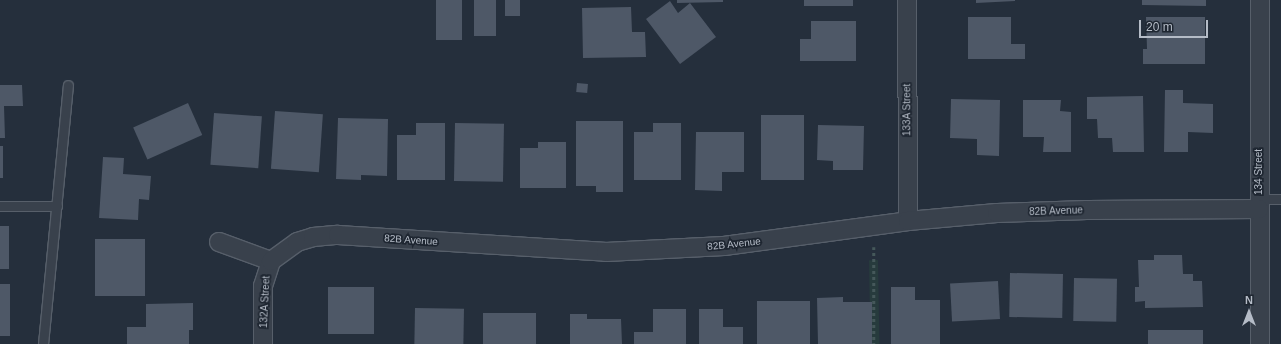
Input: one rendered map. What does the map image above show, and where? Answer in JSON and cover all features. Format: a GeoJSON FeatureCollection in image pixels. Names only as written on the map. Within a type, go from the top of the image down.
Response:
{"type":"FeatureCollection","features":[{"type":"Feature","properties":{"kind":"street","name":"133A Street"},"geometry":{"type":"LineString","coordinates":[[907,0],[908,221]]}},
{"type":"Feature","properties":{"kind":"street","name":"134 Street"},"geometry":{"type":"LineString","coordinates":[[1260,0],[1260,344]]}},
{"type":"Feature","properties":{"kind":"street","name":"82B Avenue"},"geometry":{"type":"LineString","coordinates":[[271,261],[297,242],[326,235],[606,252],[724,246],[908,221],[1040,210],[1259,204]]}},
{"type":"Feature","properties":{"kind":"street"},"geometry":{"type":"LineString","coordinates":[[219,242],[271,261]]}},
{"type":"Feature","properties":{"kind":"street","name":"132A Street"},"geometry":{"type":"LineString","coordinates":[[263,344],[263,286],[271,261]]}},
{"type":"Feature","properties":{"kind":"lane"},"geometry":{"type":"LineString","coordinates":[[43,344],[68,85]]}},
{"type":"Feature","properties":{"kind":"lane"},"geometry":{"type":"LineString","coordinates":[[1259,204],[1281,199]]}},
{"type":"Feature","properties":{"kind":"lane"},"geometry":{"type":"LineString","coordinates":[[0,206],[57,206]]}},
{"type":"Feature","properties":{"kind":"path"},"geometry":{"type":"LineString","coordinates":[[874,244],[874,344]]}},
{"type":"Feature","properties":{"kind":"green space"},"geometry":{"type":"Polygon","coordinates":[[[869,260],[878,260],[879,344],[870,344],[869,260]]]}},
{"type":"Feature","properties":{"kind":"building"},"geometry":{"type":"Polygon","coordinates":[[[436,0],[462,0],[462,40],[436,40],[436,0]]]}},
{"type":"Feature","properties":{"kind":"building"},"geometry":{"type":"Polygon","coordinates":[[[474,0],[496,0],[496,36],[474,36],[474,0]]]}},
{"type":"Feature","properties":{"kind":"building"},"geometry":{"type":"Polygon","coordinates":[[[505,0],[520,0],[520,16],[505,16],[505,0]]]}},
{"type":"Feature","properties":{"kind":"building"},"geometry":{"type":"Polygon","coordinates":[[[677,0],[723,0],[723,2],[677,3],[677,0]]]}},
{"type":"Feature","properties":{"kind":"building"},"geometry":{"type":"Polygon","coordinates":[[[804,0],[853,0],[853,6],[804,6],[804,0]]]}},
{"type":"Feature","properties":{"kind":"building"},"geometry":{"type":"Polygon","coordinates":[[[976,0],[1015,0],[1015,1],[976,3],[976,0]]]}},
{"type":"Feature","properties":{"kind":"building"},"geometry":{"type":"Polygon","coordinates":[[[1142,0],[1206,0],[1206,6],[1142,5],[1142,0]]]}},
{"type":"Feature","properties":{"kind":"building"},"geometry":{"type":"Polygon","coordinates":[[[670,1],[678,13],[690,3],[716,37],[680,64],[646,19],[670,1]]]}},
{"type":"Feature","properties":{"kind":"building"},"geometry":{"type":"Polygon","coordinates":[[[631,7],[632,32],[645,32],[646,57],[583,58],[582,8],[631,7]]]}},
{"type":"Feature","properties":{"kind":"building"},"geometry":{"type":"Polygon","coordinates":[[[968,17],[1011,17],[1011,44],[1025,44],[1025,59],[968,59],[968,17]]]}},
{"type":"Feature","properties":{"kind":"building"},"geometry":{"type":"Polygon","coordinates":[[[1146,17],[1205,17],[1205,64],[1143,64],[1143,49],[1147,49],[1146,17]]]}},
{"type":"Feature","properties":{"kind":"building"},"geometry":{"type":"Polygon","coordinates":[[[811,21],[856,21],[856,61],[800,61],[800,39],[811,39],[811,21]]]}},
{"type":"Feature","properties":{"kind":"building"},"geometry":{"type":"Polygon","coordinates":[[[577,83],[588,84],[587,93],[576,92],[577,83]]]}},
{"type":"Feature","properties":{"kind":"building"},"geometry":{"type":"Polygon","coordinates":[[[0,85],[22,85],[23,106],[4,106],[5,138],[0,138],[0,85]]]}},
{"type":"Feature","properties":{"kind":"building"},"geometry":{"type":"Polygon","coordinates":[[[1165,90],[1183,90],[1183,103],[1213,104],[1213,133],[1188,132],[1188,152],[1164,152],[1165,90]]]}},
{"type":"Feature","properties":{"kind":"building"},"geometry":{"type":"Polygon","coordinates":[[[1143,96],[1144,152],[1113,152],[1112,138],[1098,138],[1097,119],[1087,119],[1087,97],[1143,96]]]}},
{"type":"Feature","properties":{"kind":"building"},"geometry":{"type":"Polygon","coordinates":[[[951,99],[1000,100],[999,156],[977,155],[977,139],[950,138],[951,99]]]}},
{"type":"Feature","properties":{"kind":"building"},"geometry":{"type":"Polygon","coordinates":[[[1023,100],[1061,100],[1060,111],[1071,112],[1071,152],[1043,152],[1044,137],[1023,137],[1023,100]]]}},
{"type":"Feature","properties":{"kind":"building"},"geometry":{"type":"Polygon","coordinates":[[[188,103],[202,135],[147,159],[133,127],[188,103]]]}},
{"type":"Feature","properties":{"kind":"building"},"geometry":{"type":"Polygon","coordinates":[[[275,111],[323,114],[319,172],[271,169],[275,111]]]}},
{"type":"Feature","properties":{"kind":"building"},"geometry":{"type":"Polygon","coordinates":[[[214,113],[262,116],[258,168],[210,165],[214,113]]]}},
{"type":"Feature","properties":{"kind":"building"},"geometry":{"type":"Polygon","coordinates":[[[761,115],[804,115],[804,180],[761,180],[761,115]]]}},
{"type":"Feature","properties":{"kind":"building"},"geometry":{"type":"Polygon","coordinates":[[[338,118],[388,119],[387,176],[361,175],[361,180],[336,179],[338,118]]]}},
{"type":"Feature","properties":{"kind":"building"},"geometry":{"type":"Polygon","coordinates":[[[576,121],[623,121],[623,192],[596,192],[596,186],[576,186],[576,121]]]}},
{"type":"Feature","properties":{"kind":"building"},"geometry":{"type":"Polygon","coordinates":[[[416,123],[445,123],[445,180],[397,180],[397,135],[416,135],[416,123]]]}},
{"type":"Feature","properties":{"kind":"building"},"geometry":{"type":"Polygon","coordinates":[[[455,123],[504,124],[503,182],[454,181],[455,123]]]}},
{"type":"Feature","properties":{"kind":"building"},"geometry":{"type":"Polygon","coordinates":[[[653,123],[681,123],[681,180],[634,180],[634,132],[653,132],[653,123]]]}},
{"type":"Feature","properties":{"kind":"building"},"geometry":{"type":"Polygon","coordinates":[[[818,125],[864,126],[863,170],[833,170],[833,161],[817,160],[818,125]]]}},
{"type":"Feature","properties":{"kind":"building"},"geometry":{"type":"Polygon","coordinates":[[[696,132],[744,132],[744,172],[722,172],[722,191],[695,190],[696,132]]]}},
{"type":"Feature","properties":{"kind":"building"},"geometry":{"type":"Polygon","coordinates":[[[538,142],[566,142],[566,188],[520,188],[520,148],[538,148],[538,142]]]}},
{"type":"Feature","properties":{"kind":"building"},"geometry":{"type":"Polygon","coordinates":[[[0,146],[3,146],[3,178],[0,178],[0,146]]]}},
{"type":"Feature","properties":{"kind":"building"},"geometry":{"type":"Polygon","coordinates":[[[103,157],[124,158],[123,174],[151,176],[149,200],[139,199],[138,220],[99,218],[103,157]]]}},
{"type":"Feature","properties":{"kind":"building"},"geometry":{"type":"Polygon","coordinates":[[[0,226],[9,226],[9,269],[0,269],[0,226]]]}},
{"type":"Feature","properties":{"kind":"building"},"geometry":{"type":"Polygon","coordinates":[[[95,239],[145,239],[145,296],[95,296],[95,239]]]}},
{"type":"Feature","properties":{"kind":"building"},"geometry":{"type":"Polygon","coordinates":[[[1154,255],[1182,255],[1183,274],[1193,274],[1193,281],[1202,281],[1203,307],[1145,308],[1145,301],[1135,302],[1135,287],[1139,287],[1138,260],[1154,260],[1154,255]]]}},
{"type":"Feature","properties":{"kind":"building"},"geometry":{"type":"Polygon","coordinates":[[[1010,273],[1063,274],[1062,318],[1009,317],[1010,273]]]}},
{"type":"Feature","properties":{"kind":"building"},"geometry":{"type":"Polygon","coordinates":[[[1074,278],[1117,279],[1116,322],[1073,321],[1074,278]]]}},
{"type":"Feature","properties":{"kind":"building"},"geometry":{"type":"Polygon","coordinates":[[[998,281],[1000,319],[952,321],[950,284],[998,281]]]}},
{"type":"Feature","properties":{"kind":"building"},"geometry":{"type":"Polygon","coordinates":[[[0,284],[10,284],[10,336],[0,336],[0,284]]]}},
{"type":"Feature","properties":{"kind":"building"},"geometry":{"type":"Polygon","coordinates":[[[328,287],[374,287],[374,334],[328,334],[328,287]]]}},
{"type":"Feature","properties":{"kind":"building"},"geometry":{"type":"Polygon","coordinates":[[[891,287],[915,287],[915,300],[940,300],[940,344],[891,344],[891,287]]]}},
{"type":"Feature","properties":{"kind":"building"},"geometry":{"type":"Polygon","coordinates":[[[843,297],[843,302],[872,302],[872,344],[818,344],[817,298],[843,297]]]}},
{"type":"Feature","properties":{"kind":"building"},"geometry":{"type":"Polygon","coordinates":[[[757,301],[810,301],[810,344],[757,344],[757,301]]]}},
{"type":"Feature","properties":{"kind":"building"},"geometry":{"type":"Polygon","coordinates":[[[193,303],[193,330],[189,330],[189,344],[127,344],[127,327],[146,327],[146,304],[193,303]]]}},
{"type":"Feature","properties":{"kind":"building"},"geometry":{"type":"Polygon","coordinates":[[[415,308],[464,309],[463,344],[414,344],[415,308]]]}},
{"type":"Feature","properties":{"kind":"building"},"geometry":{"type":"Polygon","coordinates":[[[653,309],[686,309],[686,344],[634,344],[634,332],[653,332],[653,309]]]}},
{"type":"Feature","properties":{"kind":"building"},"geometry":{"type":"Polygon","coordinates":[[[699,309],[723,309],[723,327],[743,327],[743,344],[699,344],[699,309]]]}},
{"type":"Feature","properties":{"kind":"building"},"geometry":{"type":"Polygon","coordinates":[[[483,313],[536,313],[536,344],[483,344],[483,313]]]}},
{"type":"Feature","properties":{"kind":"building"},"geometry":{"type":"Polygon","coordinates":[[[570,314],[587,314],[587,319],[621,319],[622,344],[570,344],[570,314]]]}},
{"type":"Feature","properties":{"kind":"building"},"geometry":{"type":"Polygon","coordinates":[[[1148,330],[1203,330],[1203,344],[1148,344],[1148,330]]]}}]}
